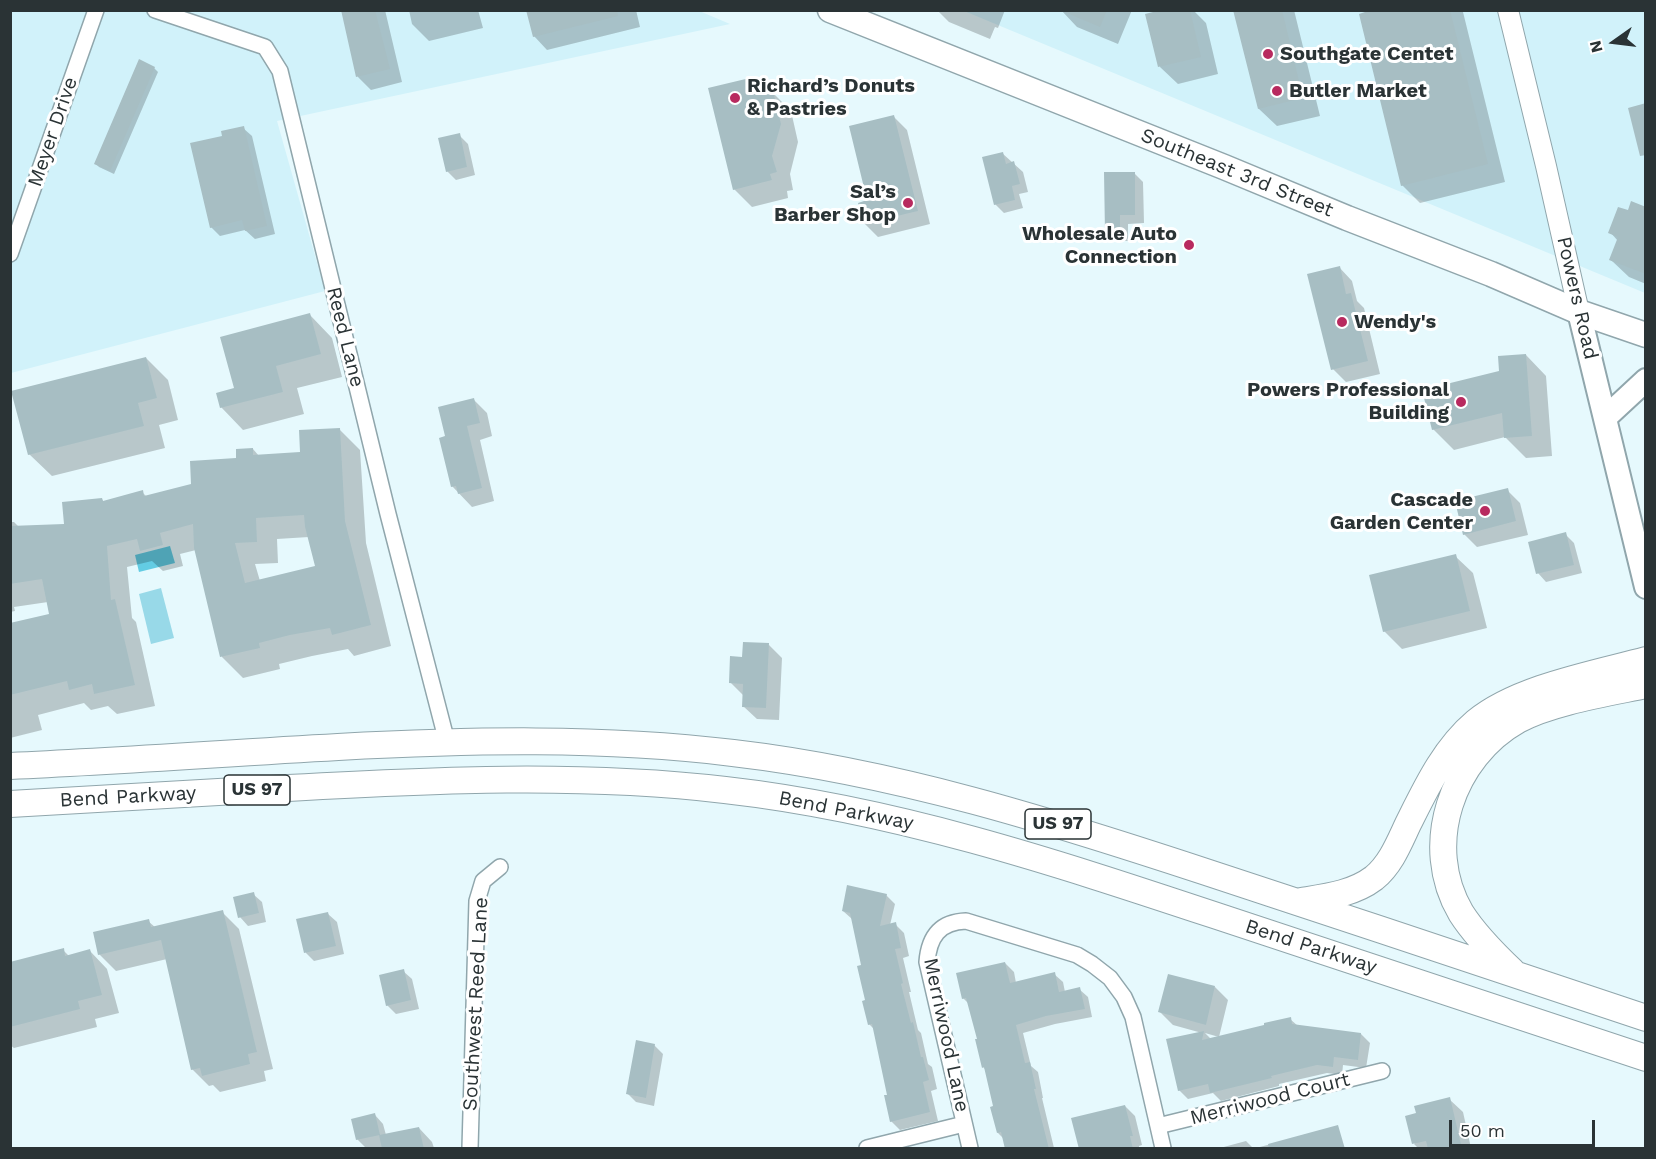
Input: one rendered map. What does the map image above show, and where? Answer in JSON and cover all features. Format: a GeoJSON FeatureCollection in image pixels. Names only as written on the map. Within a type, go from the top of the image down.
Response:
{"type":"FeatureCollection","features":[{"type":"Feature","properties":{"kind":"highway"},"geometry":{"type":"LineString","coordinates":[[1297,901],[1353,889],[1368,882],[1380,872],[1394,853],[1444,758],[1459,739],[1485,715],[1537,690],[1646,660]]}},
{"type":"Feature","properties":{"kind":"highway"},"geometry":{"type":"LineString","coordinates":[[1517,975],[1487,946],[1467,922],[1450,885],[1444,857],[1444,830],[1450,802],[1457,784],[1486,743],[1503,729],[1522,718],[1546,709],[1646,685]]}},
{"type":"Feature","properties":{"kind":"highway","name":"Bend Parkway"},"geometry":{"type":"LineString","coordinates":[[10,766],[447,742],[642,745],[730,752],[833,768],[938,791],[1040,819],[1297,901],[1646,1018]]}},
{"type":"Feature","properties":{"kind":"highway","name":"Bend Parkway"},"geometry":{"type":"LineString","coordinates":[[10,804],[340,785],[473,780],[619,781],[758,794],[896,819],[1031,855],[1646,1058]]}},
{"type":"Feature","properties":{"kind":"main road","name":"Southeast 3rd Street"},"geometry":{"type":"LineString","coordinates":[[830,10],[1224,166],[1579,312],[1646,335]]}},
{"type":"Feature","properties":{"kind":"main road","name":"Powers Road"},"geometry":{"type":"LineString","coordinates":[[1579,312],[1646,587]]}},
{"type":"Feature","properties":{"kind":"main road"},"geometry":{"type":"LineString","coordinates":[[1605,418],[1646,380]]}},
{"type":"Feature","properties":{"kind":"street","name":"Meyer Drive"},"geometry":{"type":"LineString","coordinates":[[10,254],[96,10]]}},
{"type":"Feature","properties":{"kind":"street","name":"Reed Lane"},"geometry":{"type":"LineString","coordinates":[[155,10],[265,47],[280,71],[391,526],[447,742]]}},
{"type":"Feature","properties":{"kind":"street","name":"Powers Road"},"geometry":{"type":"LineString","coordinates":[[1508,10],[1579,312]]}},
{"type":"Feature","properties":{"kind":"street","name":"Southwest Reed Lane"},"geometry":{"type":"LineString","coordinates":[[470,1149],[477,901],[483,881],[500,867]]}},
{"type":"Feature","properties":{"kind":"street","name":"Merriwood Lane"},"geometry":{"type":"LineString","coordinates":[[970,1149],[927,962],[928,950],[933,937],[953,921],[966,921],[1077,956],[1110,978],[1124,997],[1133,1017],[1163,1149]]}},
{"type":"Feature","properties":{"kind":"street","name":"Merriwood Court"},"geometry":{"type":"LineString","coordinates":[[1158,1126],[1382,1071]]}},
{"type":"Feature","properties":{"kind":"street"},"geometry":{"type":"LineString","coordinates":[[867,1149],[964,1124]]}},
{"type":"Feature","properties":{"kind":"shaded area"},"geometry":{"type":"Polygon","coordinates":[[[697,10],[730,24],[277,121],[325,291],[11,373],[11,11],[697,10]]]}},
{"type":"Feature","properties":{"kind":"shaded area"},"geometry":{"type":"Polygon","coordinates":[[[964,11],[1645,11],[1645,293],[964,11]]]}},
{"type":"Feature","properties":{"kind":"shaded area"},"geometry":{"type":"Polygon","coordinates":[[[170,546],[175,563],[139,572],[135,555],[170,546]]]}},
{"type":"Feature","properties":{"kind":"shaded area"},"geometry":{"type":"Polygon","coordinates":[[[161,588],[174,638],[151,644],[139,594],[161,588]]]}},
{"type":"Feature","properties":{"kind":"building"},"geometry":{"type":"Polygon","coordinates":[[[341,10],[375,10],[390,69],[356,77],[341,10]]]}},
{"type":"Feature","properties":{"kind":"building"},"geometry":{"type":"Polygon","coordinates":[[[526,10],[617,10],[618,16],[533,37],[526,10]]]}},
{"type":"Feature","properties":{"kind":"building"},"geometry":{"type":"Polygon","coordinates":[[[1060,10],[1107,10],[1100,27],[1060,10]]]}},
{"type":"Feature","properties":{"kind":"building"},"geometry":{"type":"Polygon","coordinates":[[[1161,10],[1190,10],[1201,57],[1158,67],[1145,14],[1161,10]]]}},
{"type":"Feature","properties":{"kind":"building","name":"Southgate Centet"},"geometry":{"type":"Polygon","coordinates":[[[1233,10],[1282,10],[1303,98],[1258,109],[1233,10]]]}},
{"type":"Feature","properties":{"kind":"building"},"geometry":{"type":"Polygon","coordinates":[[[1371,10],[1450,10],[1488,164],[1401,186],[1359,14],[1371,10]]]}},
{"type":"Feature","properties":{"kind":"building"},"geometry":{"type":"Polygon","coordinates":[[[139,59],[155,67],[110,171],[94,164],[139,59]]]}},
{"type":"Feature","properties":{"kind":"building"},"geometry":{"type":"Polygon","coordinates":[[[754,77],[758,95],[773,91],[781,124],[772,156],[777,172],[770,174],[772,180],[733,190],[708,88],[754,77]]]}},
{"type":"Feature","properties":{"kind":"building"},"geometry":{"type":"Polygon","coordinates":[[[1646,103],[1646,155],[1640,156],[1628,108],[1646,103]]]}},
{"type":"Feature","properties":{"kind":"building"},"geometry":{"type":"Polygon","coordinates":[[[894,115],[918,211],[863,224],[858,203],[867,200],[849,126],[894,115]]]}},
{"type":"Feature","properties":{"kind":"building"},"geometry":{"type":"Polygon","coordinates":[[[244,126],[267,226],[245,231],[242,220],[210,228],[190,143],[222,136],[221,131],[244,126]]]}},
{"type":"Feature","properties":{"kind":"building"},"geometry":{"type":"Polygon","coordinates":[[[460,133],[467,167],[446,172],[438,138],[460,133]]]}},
{"type":"Feature","properties":{"kind":"building"},"geometry":{"type":"Polygon","coordinates":[[[1003,152],[1006,164],[1014,161],[1020,184],[1012,186],[1015,200],[994,205],[982,157],[1003,152]]]}},
{"type":"Feature","properties":{"kind":"building"},"geometry":{"type":"Polygon","coordinates":[[[1104,172],[1135,172],[1135,215],[1120,215],[1120,233],[1105,233],[1104,172]]]}},
{"type":"Feature","properties":{"kind":"building"},"geometry":{"type":"Polygon","coordinates":[[[1631,201],[1646,207],[1646,274],[1609,260],[1618,237],[1608,233],[1618,207],[1628,210],[1631,201]]]}},
{"type":"Feature","properties":{"kind":"building","name":"Wendy's"},"geometry":{"type":"Polygon","coordinates":[[[1340,266],[1346,294],[1351,293],[1368,361],[1331,370],[1307,274],[1340,266]]]}},
{"type":"Feature","properties":{"kind":"building"},"geometry":{"type":"Polygon","coordinates":[[[310,313],[321,354],[276,366],[283,392],[220,408],[216,393],[234,388],[220,337],[310,313]]]}},
{"type":"Feature","properties":{"kind":"building"},"geometry":{"type":"Polygon","coordinates":[[[1526,354],[1532,436],[1504,438],[1502,413],[1432,430],[1422,390],[1499,371],[1498,356],[1526,354]]]}},
{"type":"Feature","properties":{"kind":"building"},"geometry":{"type":"Polygon","coordinates":[[[146,357],[157,398],[138,403],[144,426],[28,455],[11,391],[146,357]]]}},
{"type":"Feature","properties":{"kind":"building"},"geometry":{"type":"Polygon","coordinates":[[[474,398],[480,423],[467,426],[482,488],[458,494],[456,486],[451,487],[439,438],[445,436],[438,407],[474,398]]]}},
{"type":"Feature","properties":{"kind":"building"},"geometry":{"type":"Polygon","coordinates":[[[340,428],[345,521],[371,625],[332,635],[330,628],[290,635],[259,643],[260,648],[220,657],[194,548],[193,524],[160,533],[163,545],[140,551],[137,539],[107,546],[111,600],[115,599],[135,685],[94,694],[92,684],[69,690],[67,681],[10,695],[10,623],[49,614],[42,579],[10,584],[10,526],[64,524],[62,502],[102,498],[103,501],[143,490],[144,496],[191,484],[190,461],[236,458],[236,449],[253,448],[253,455],[300,452],[299,430],[340,428]],[[304,515],[256,518],[257,542],[235,543],[245,583],[315,566],[304,515]]]}},
{"type":"Feature","properties":{"kind":"building","name":"Cascade Garden Center"},"geometry":{"type":"Polygon","coordinates":[[[1508,488],[1516,521],[1463,535],[1455,501],[1508,488]]]}},
{"type":"Feature","properties":{"kind":"building"},"geometry":{"type":"Polygon","coordinates":[[[1566,532],[1574,565],[1536,574],[1528,542],[1566,532]]]}},
{"type":"Feature","properties":{"kind":"building"},"geometry":{"type":"Polygon","coordinates":[[[1456,554],[1470,611],[1383,632],[1369,575],[1456,554]]]}},
{"type":"Feature","properties":{"kind":"building"},"geometry":{"type":"Polygon","coordinates":[[[743,642],[769,643],[766,708],[742,707],[743,684],[729,683],[730,656],[742,657],[743,642]]]}},
{"type":"Feature","properties":{"kind":"building"},"geometry":{"type":"Polygon","coordinates":[[[847,885],[887,894],[880,926],[896,922],[901,948],[895,949],[903,983],[901,984],[929,1080],[923,1082],[930,1112],[890,1122],[884,1095],[887,1095],[872,1024],[868,1025],[862,1001],[865,1000],[857,966],[861,965],[850,913],[842,911],[847,885]]]}},
{"type":"Feature","properties":{"kind":"building"},"geometry":{"type":"Polygon","coordinates":[[[254,892],[259,913],[238,918],[233,897],[254,892]]]}},
{"type":"Feature","properties":{"kind":"building"},"geometry":{"type":"Polygon","coordinates":[[[223,910],[257,1052],[248,1054],[250,1064],[202,1076],[200,1068],[191,1070],[161,940],[98,955],[93,932],[149,919],[151,927],[223,910]]]}},
{"type":"Feature","properties":{"kind":"building"},"geometry":{"type":"Polygon","coordinates":[[[328,912],[336,946],[304,953],[296,919],[328,912]]]}},
{"type":"Feature","properties":{"kind":"building"},"geometry":{"type":"Polygon","coordinates":[[[64,948],[65,956],[90,949],[102,995],[78,1001],[80,1009],[10,1027],[10,962],[64,948]]]}},
{"type":"Feature","properties":{"kind":"building"},"geometry":{"type":"Polygon","coordinates":[[[1005,962],[1010,983],[1055,972],[1059,992],[1080,987],[1085,1009],[1046,1016],[1016,1025],[1025,1063],[1030,1062],[1036,1089],[1034,1089],[1049,1149],[1005,1149],[1001,1132],[997,1133],[990,1107],[993,1106],[966,998],[962,999],[956,973],[1005,962]]]}},
{"type":"Feature","properties":{"kind":"building"},"geometry":{"type":"Polygon","coordinates":[[[404,969],[411,1000],[386,1006],[379,975],[404,969]]]}},
{"type":"Feature","properties":{"kind":"building"},"geometry":{"type":"Polygon","coordinates":[[[1168,974],[1215,986],[1206,1025],[1158,1012],[1168,974]]]}},
{"type":"Feature","properties":{"kind":"building"},"geometry":{"type":"Polygon","coordinates":[[[1291,1017],[1292,1024],[1361,1033],[1358,1060],[1334,1057],[1333,1067],[1317,1065],[1210,1093],[1208,1084],[1178,1091],[1166,1039],[1204,1031],[1202,1040],[1291,1017]]]}},
{"type":"Feature","properties":{"kind":"building"},"geometry":{"type":"Polygon","coordinates":[[[636,1040],[655,1044],[646,1098],[626,1094],[636,1040]]]}},
{"type":"Feature","properties":{"kind":"building"},"geometry":{"type":"Polygon","coordinates":[[[1450,1097],[1462,1149],[1428,1149],[1426,1141],[1412,1144],[1405,1116],[1416,1113],[1414,1106],[1450,1097]]]}},
{"type":"Feature","properties":{"kind":"building"},"geometry":{"type":"Polygon","coordinates":[[[1125,1105],[1133,1136],[1130,1136],[1133,1149],[1079,1149],[1071,1118],[1125,1105]]]}},
{"type":"Feature","properties":{"kind":"building"},"geometry":{"type":"Polygon","coordinates":[[[375,1113],[380,1135],[356,1140],[351,1119],[375,1113]]]}},
{"type":"Feature","properties":{"kind":"building"},"geometry":{"type":"Polygon","coordinates":[[[1338,1125],[1345,1149],[1269,1149],[1268,1144],[1338,1125]]]}},
{"type":"Feature","properties":{"kind":"building"},"geometry":{"type":"Polygon","coordinates":[[[419,1127],[424,1149],[382,1149],[379,1135],[419,1127]]]}},
{"type":"Feature","properties":{"kind":"place","name":"Southgate Centet"},"geometry":{"type":"Point","coordinates":[1268,54]}},
{"type":"Feature","properties":{"kind":"place","name":"Butler Market"},"geometry":{"type":"Point","coordinates":[1277,91]}},
{"type":"Feature","properties":{"kind":"place","name":"Richard’s Donuts & Pastries"},"geometry":{"type":"Point","coordinates":[735,98]}},
{"type":"Feature","properties":{"kind":"place","name":"Sal’s Barber Shop"},"geometry":{"type":"Point","coordinates":[908,203]}},
{"type":"Feature","properties":{"kind":"place","name":"Wholesale Auto Connection"},"geometry":{"type":"Point","coordinates":[1189,245]}},
{"type":"Feature","properties":{"kind":"place","name":"Wendy's"},"geometry":{"type":"Point","coordinates":[1342,322]}},
{"type":"Feature","properties":{"kind":"place","name":"Powers Professional Building"},"geometry":{"type":"Point","coordinates":[1461,402]}},
{"type":"Feature","properties":{"kind":"place","name":"Cascade Garden Center"},"geometry":{"type":"Point","coordinates":[1485,511]}}]}
